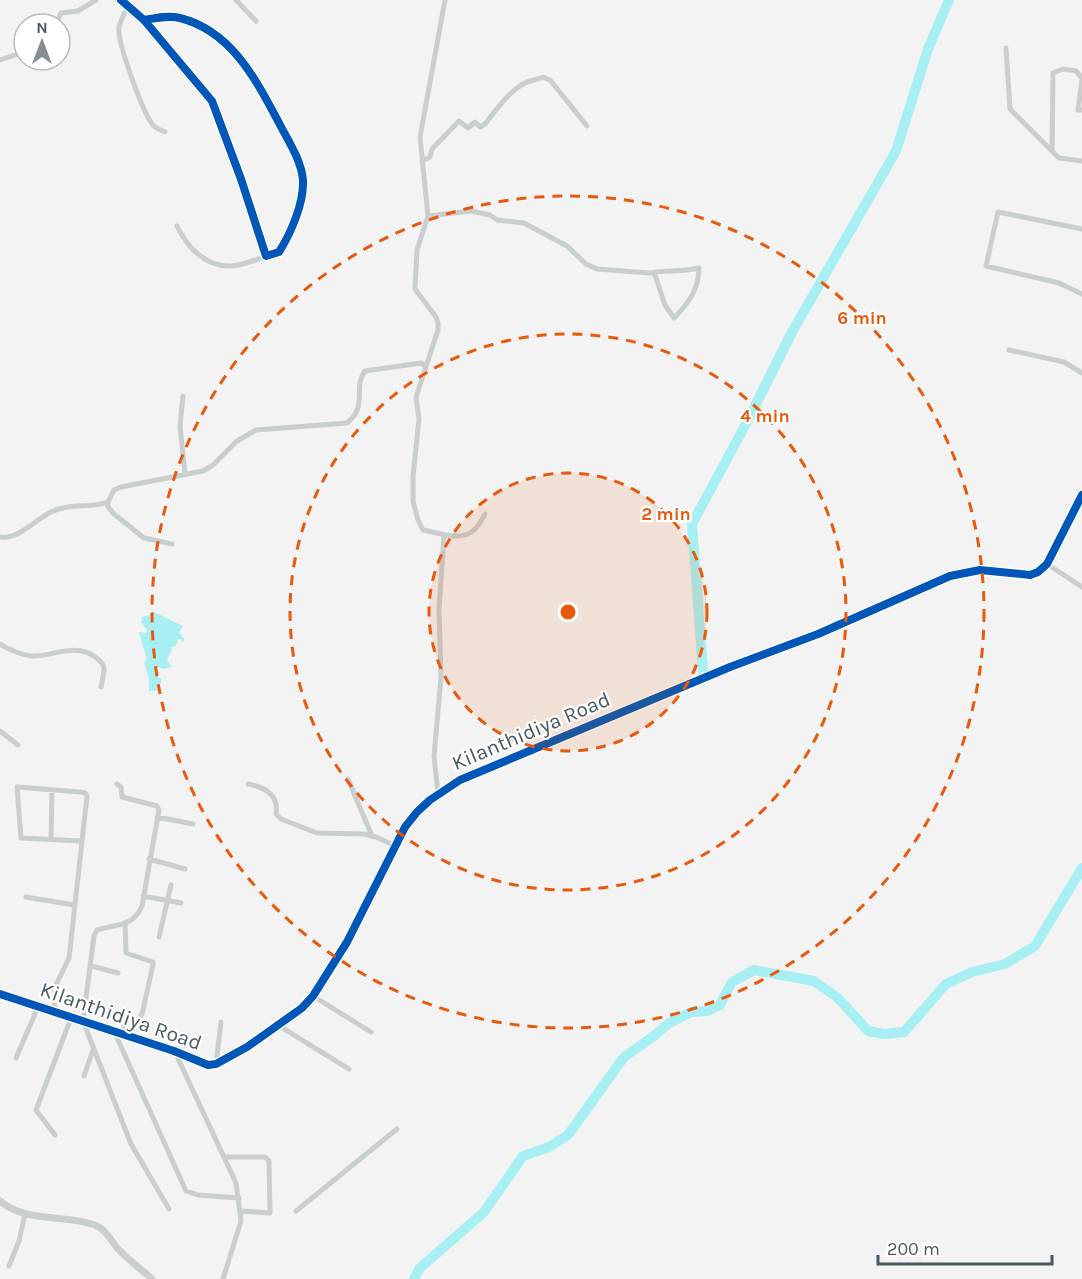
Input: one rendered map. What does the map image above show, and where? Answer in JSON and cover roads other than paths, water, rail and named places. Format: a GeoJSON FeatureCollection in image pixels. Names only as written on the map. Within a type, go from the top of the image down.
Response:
{"type":"FeatureCollection","features":[{"type":"Feature","properties":{"kind":"street"},"geometry":{"type":"LineString","coordinates":[[70,12],[78,11],[96,0]]}},
{"type":"Feature","properties":{"kind":"street"},"geometry":{"type":"LineString","coordinates":[[121,0],[144,20],[212,101],[266,256]]}},
{"type":"Feature","properties":{"kind":"street"},"geometry":{"type":"LineString","coordinates":[[236,0],[256,21]]}},
{"type":"Feature","properties":{"kind":"street"},"geometry":{"type":"LineString","coordinates":[[445,0],[420,137],[428,216],[417,250],[415,289],[438,323],[438,330],[416,397],[419,420],[413,476],[413,501],[423,530],[444,534],[463,536],[474,530],[485,514]]}},
{"type":"Feature","properties":{"kind":"street"},"geometry":{"type":"LineString","coordinates":[[128,6],[118,28],[133,83],[154,127],[165,132]]}},
{"type":"Feature","properties":{"kind":"street"},"geometry":{"type":"LineString","coordinates":[[144,20],[180,18],[216,35],[241,58],[299,161],[303,181],[290,236],[279,252],[230,267],[197,255],[177,226]]}},
{"type":"Feature","properties":{"kind":"street"},"geometry":{"type":"LineString","coordinates":[[1006,48],[1010,109],[1059,158],[1082,161]]}},
{"type":"Feature","properties":{"kind":"street"},"geometry":{"type":"LineString","coordinates":[[1052,151],[1053,73],[1063,69],[1076,71],[1082,79],[1078,110],[1082,110]]}},
{"type":"Feature","properties":{"kind":"street"},"geometry":{"type":"LineString","coordinates":[[422,161],[430,157],[432,149],[459,121],[468,128],[475,122],[480,127],[513,92],[528,81],[543,78],[550,80],[587,126]]}},
{"type":"Feature","properties":{"kind":"street"},"geometry":{"type":"LineString","coordinates":[[428,216],[462,211],[480,212],[497,220],[524,223],[567,246],[586,264],[597,269],[654,272],[699,268],[695,291],[674,318],[665,305],[654,272]]}},
{"type":"Feature","properties":{"kind":"street"},"geometry":{"type":"LineString","coordinates":[[1082,229],[998,212],[986,266],[1059,283],[1082,294]]}},
{"type":"Feature","properties":{"kind":"street"},"geometry":{"type":"LineString","coordinates":[[1009,350],[1064,362],[1082,373]]}},
{"type":"Feature","properties":{"kind":"street"},"geometry":{"type":"LineString","coordinates":[[172,544],[144,538],[114,514],[108,507],[108,502],[114,490],[203,471],[213,465],[237,441],[256,430],[347,423],[358,411],[361,378],[365,370],[421,363],[426,367]]}},
{"type":"Feature","properties":{"kind":"street"},"geometry":{"type":"LineString","coordinates":[[183,396],[180,426],[185,474]]}},
{"type":"Feature","properties":{"kind":"street"},"geometry":{"type":"LineString","coordinates":[[1082,495],[1047,564],[1082,587]]}},
{"type":"Feature","properties":{"kind":"street"},"geometry":{"type":"LineString","coordinates":[[0,537],[13,536],[52,512],[73,505],[108,502]]}},
{"type":"Feature","properties":{"kind":"street"},"geometry":{"type":"LineString","coordinates":[[438,794],[434,756],[441,677],[439,610],[444,534]]}},
{"type":"Feature","properties":{"kind":"street","name":"Kilanthidiya Road"},"geometry":{"type":"LineString","coordinates":[[0,994],[174,1051],[208,1065],[216,1064],[248,1047],[302,1008],[313,996],[352,933],[405,827],[417,812],[438,794],[460,780],[730,667],[818,634],[950,576],[980,570],[1030,575],[1038,572],[1047,564]]}},
{"type":"Feature","properties":{"kind":"street"},"geometry":{"type":"LineString","coordinates":[[0,644],[28,656],[74,650],[89,653],[102,663],[104,669],[101,687]]}},
{"type":"Feature","properties":{"kind":"street"},"geometry":{"type":"LineString","coordinates":[[0,731],[18,745]]}},
{"type":"Feature","properties":{"kind":"street"},"geometry":{"type":"LineString","coordinates":[[348,779],[372,836]]}},
{"type":"Feature","properties":{"kind":"street"},"geometry":{"type":"LineString","coordinates":[[117,784],[121,787],[122,797],[157,806],[159,810],[143,897],[137,916],[125,923],[97,930],[94,936],[83,1021],[131,1144],[169,1209]]}},
{"type":"Feature","properties":{"kind":"street"},"geometry":{"type":"LineString","coordinates":[[248,784],[260,786],[273,795],[277,800],[276,814],[281,819],[317,833],[372,836],[395,846]]}},
{"type":"Feature","properties":{"kind":"street"},"geometry":{"type":"LineString","coordinates":[[54,1013],[55,987],[69,958],[74,905],[82,841],[87,796],[80,792],[17,787],[21,838],[82,841]]}},
{"type":"Feature","properties":{"kind":"street"},"geometry":{"type":"LineString","coordinates":[[51,838],[52,790]]}},
{"type":"Feature","properties":{"kind":"street"},"geometry":{"type":"LineString","coordinates":[[157,817],[193,824]]}},
{"type":"Feature","properties":{"kind":"street"},"geometry":{"type":"LineString","coordinates":[[149,859],[185,869]]}},
{"type":"Feature","properties":{"kind":"street"},"geometry":{"type":"LineString","coordinates":[[159,937],[171,885]]}},
{"type":"Feature","properties":{"kind":"street"},"geometry":{"type":"LineString","coordinates":[[26,897],[74,905]]}},
{"type":"Feature","properties":{"kind":"street"},"geometry":{"type":"LineString","coordinates":[[143,897],[181,903]]}},
{"type":"Feature","properties":{"kind":"street"},"geometry":{"type":"LineString","coordinates":[[122,1034],[129,1018],[138,1020],[142,1014],[153,965],[153,962],[126,953],[125,923]]}},
{"type":"Feature","properties":{"kind":"street"},"geometry":{"type":"LineString","coordinates":[[90,966],[118,974]]}},
{"type":"Feature","properties":{"kind":"street"},"geometry":{"type":"LineString","coordinates":[[313,996],[371,1032]]}},
{"type":"Feature","properties":{"kind":"street"},"geometry":{"type":"LineString","coordinates":[[16,1058],[38,1007]]}},
{"type":"Feature","properties":{"kind":"street"},"geometry":{"type":"LineString","coordinates":[[55,1135],[36,1110],[71,1018]]}},
{"type":"Feature","properties":{"kind":"street"},"geometry":{"type":"LineString","coordinates":[[216,1064],[221,1022]]}},
{"type":"Feature","properties":{"kind":"street"},"geometry":{"type":"LineString","coordinates":[[278,1025],[349,1069]]}},
{"type":"Feature","properties":{"kind":"street"},"geometry":{"type":"LineString","coordinates":[[114,1031],[186,1191],[198,1195],[239,1198]]}},
{"type":"Feature","properties":{"kind":"street"},"geometry":{"type":"LineString","coordinates":[[84,1076],[93,1050]]}},
{"type":"Feature","properties":{"kind":"street"},"geometry":{"type":"LineString","coordinates":[[174,1051],[236,1183],[241,1221],[223,1279]]}},
{"type":"Feature","properties":{"kind":"street"},"geometry":{"type":"LineString","coordinates":[[296,1211],[397,1129]]}},
{"type":"Feature","properties":{"kind":"street"},"geometry":{"type":"LineString","coordinates":[[224,1156],[265,1157],[269,1161],[270,1213],[240,1211]]}},
{"type":"Feature","properties":{"kind":"street"},"geometry":{"type":"LineString","coordinates":[[0,1201],[6,1207],[25,1214],[96,1225],[107,1233],[119,1250],[152,1279]]}},
{"type":"Feature","properties":{"kind":"street"},"geometry":{"type":"LineString","coordinates":[[9,1266],[19,1241],[25,1214]]}},
{"type":"Feature","properties":{"kind":"water"},"geometry":{"type":"Polygon","coordinates":[[[152,611],[183,626],[179,632],[185,640],[182,642],[178,639],[176,646],[171,647],[172,650],[167,660],[172,667],[164,669],[155,666],[156,676],[162,679],[158,690],[149,691],[149,679],[144,662],[147,660],[139,632],[147,633],[141,622],[142,617],[150,615],[152,611]]]}},
{"type":"Feature","properties":{"kind":"waterway"},"geometry":{"type":"LineString","coordinates":[[703,671],[692,524],[792,332],[896,151],[928,49],[949,0]]}},
{"type":"Feature","properties":{"kind":"waterway"},"geometry":{"type":"LineString","coordinates":[[414,1279],[420,1268],[484,1212],[523,1156],[549,1147],[568,1135],[624,1057],[669,1023],[691,1012],[707,1011],[720,1005],[732,982],[754,970],[814,981],[838,998],[868,1031],[884,1034],[904,1032],[946,984],[972,972],[1005,964],[1035,946],[1082,868]]}}]}
